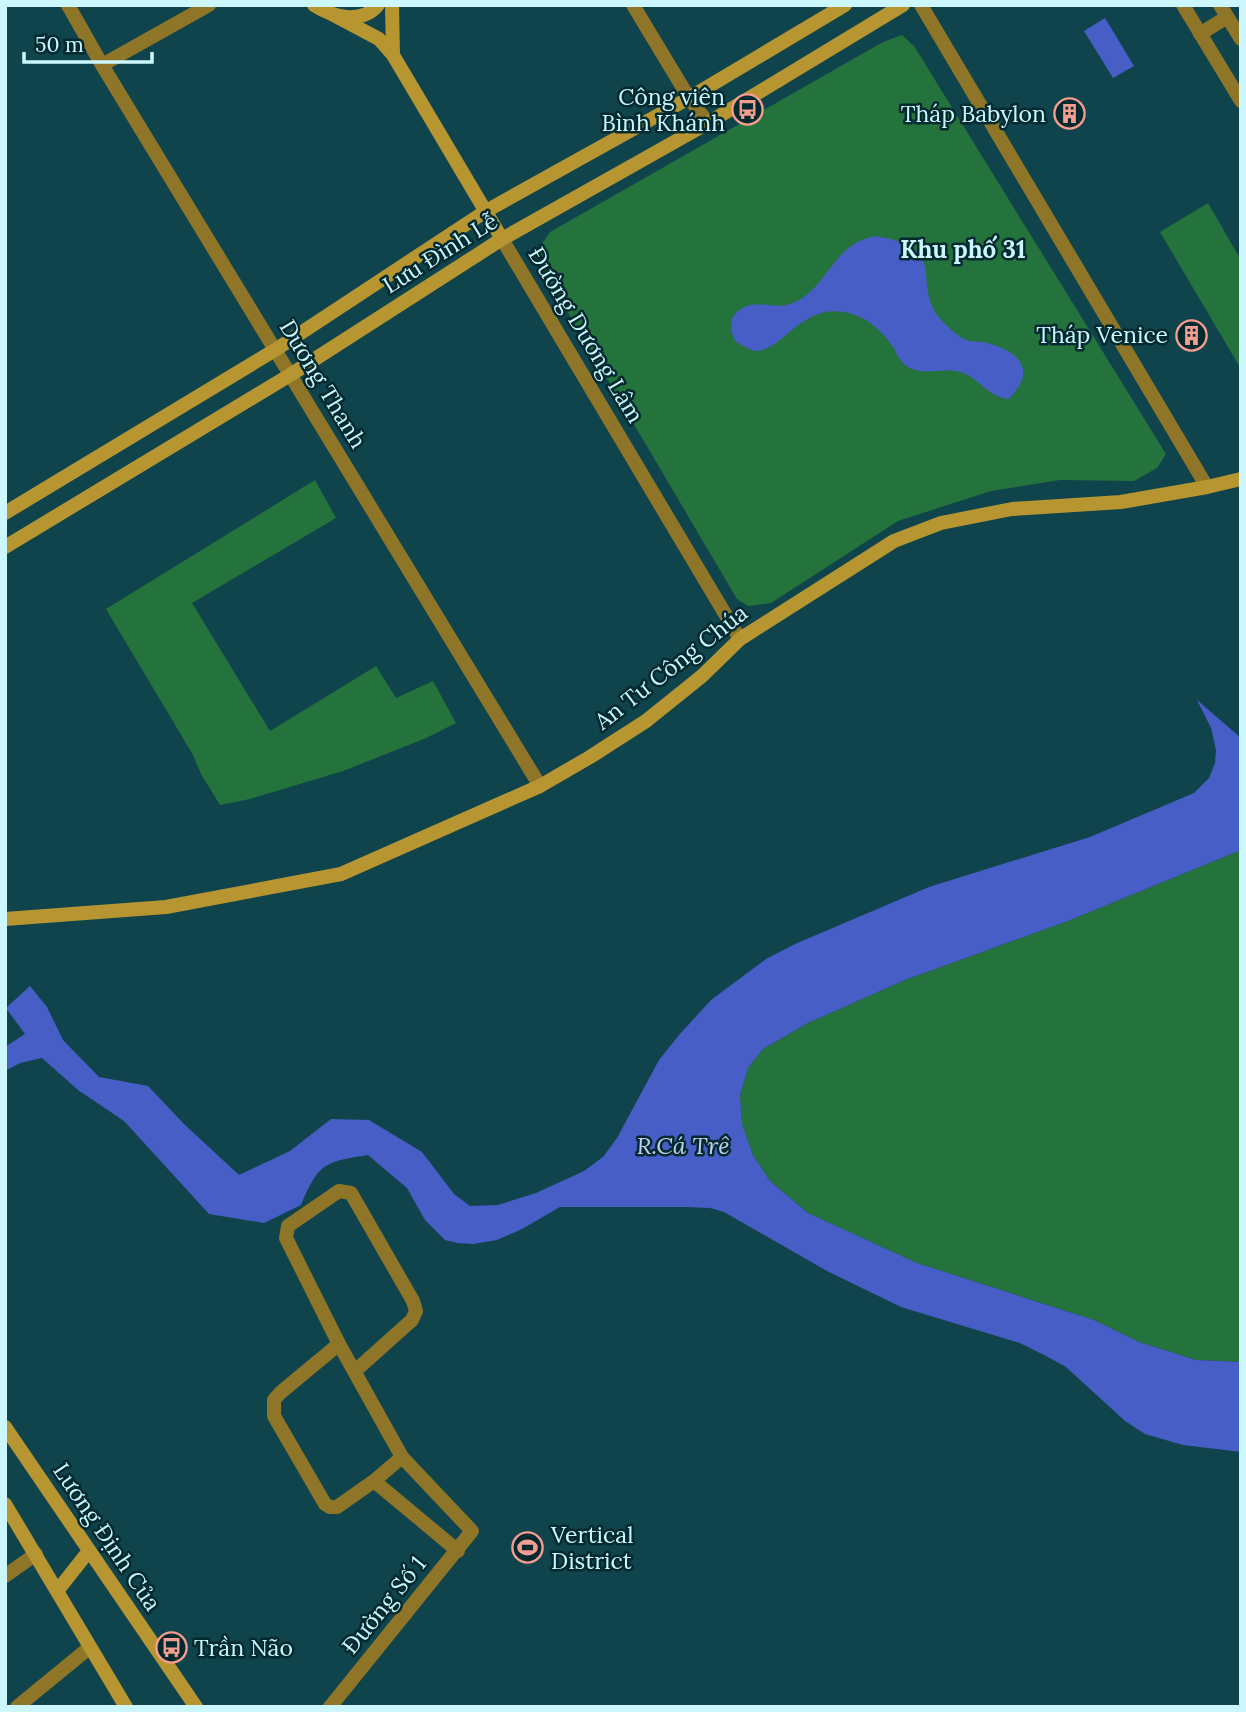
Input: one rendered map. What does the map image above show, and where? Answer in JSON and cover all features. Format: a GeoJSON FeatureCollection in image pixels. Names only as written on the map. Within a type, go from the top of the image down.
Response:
{"type":"FeatureCollection","features":[{"type":"Feature","properties":{"kind":"street","name":"Dương Thanh"},"geometry":{"type":"LineString","coordinates":[[68,5],[289,375],[540,786]]}},
{"type":"Feature","properties":{"kind":"street"},"geometry":{"type":"LineString","coordinates":[[102,65],[209,5]]}},
{"type":"Feature","properties":{"kind":"street","name":"Đường Dương Lâm"},"geometry":{"type":"LineString","coordinates":[[314,5],[379,38],[393,55],[740,639]]}},
{"type":"Feature","properties":{"kind":"street"},"geometry":{"type":"LineString","coordinates":[[330,13],[353,17],[373,10],[377,5]]}},
{"type":"Feature","properties":{"kind":"street","name":"Đường Dương Lâm"},"geometry":{"type":"LineString","coordinates":[[392,5],[393,55]]}},
{"type":"Feature","properties":{"kind":"street"},"geometry":{"type":"LineString","coordinates":[[633,5],[708,123]]}},
{"type":"Feature","properties":{"kind":"street","name":"Lưu Đình Lễ"},"geometry":{"type":"LineString","coordinates":[[5,513],[275,350],[486,211],[689,97],[845,5]]}},
{"type":"Feature","properties":{"kind":"street","name":"Lưu Đình Lễ"},"geometry":{"type":"LineString","coordinates":[[5,547],[289,375],[502,239],[708,123],[903,5]]}},
{"type":"Feature","properties":{"kind":"street"},"geometry":{"type":"LineString","coordinates":[[921,5],[1207,488]]}},
{"type":"Feature","properties":{"kind":"street"},"geometry":{"type":"LineString","coordinates":[[1183,5],[1241,101]]}},
{"type":"Feature","properties":{"kind":"street"},"geometry":{"type":"LineString","coordinates":[[1200,34],[1224,11],[1241,39]]}},
{"type":"Feature","properties":{"kind":"street","name":"An Tư Công Chúa"},"geometry":{"type":"LineString","coordinates":[[5,919],[166,907],[341,874],[540,786],[590,757],[646,721],[702,676],[740,639],[894,541],[941,523],[1012,509],[1121,502],[1207,488],[1241,479]]}},
{"type":"Feature","properties":{"kind":"street"},"geometry":{"type":"LineString","coordinates":[[339,1344],[280,1392],[274,1400],[274,1416],[325,1504],[330,1507],[337,1507],[374,1481],[401,1457],[339,1344],[285,1235],[288,1226],[339,1191],[351,1193],[413,1301],[416,1311],[412,1320],[355,1371]]}},
{"type":"Feature","properties":{"kind":"street","name":"Lương Định Của"},"geometry":{"type":"LineString","coordinates":[[5,1427],[196,1707]]}},
{"type":"Feature","properties":{"kind":"street","name":"Đường Số 1"},"geometry":{"type":"LineString","coordinates":[[330,1707],[472,1531],[401,1457]]}},
{"type":"Feature","properties":{"kind":"street"},"geometry":{"type":"LineString","coordinates":[[374,1481],[458,1551]]}},
{"type":"Feature","properties":{"kind":"street"},"geometry":{"type":"LineString","coordinates":[[5,1504],[126,1707]]}},
{"type":"Feature","properties":{"kind":"street"},"geometry":{"type":"LineString","coordinates":[[58,1590],[88,1552]]}},
{"type":"Feature","properties":{"kind":"street"},"geometry":{"type":"LineString","coordinates":[[5,1576],[36,1553]]}},
{"type":"Feature","properties":{"kind":"street"},"geometry":{"type":"LineString","coordinates":[[17,1707],[89,1648]]}},
{"type":"Feature","properties":{"kind":"green space"},"geometry":{"type":"Polygon","coordinates":[[[902,35],[914,46],[1166,454],[1157,468],[1134,481],[1060,480],[991,491],[898,521],[771,603],[748,606],[737,599],[537,260],[539,248],[550,232],[883,42],[902,35]]]}},
{"type":"Feature","properties":{"kind":"green space"},"geometry":{"type":"Polygon","coordinates":[[[1208,203],[1241,260],[1241,369],[1160,232],[1208,203]]]}},
{"type":"Feature","properties":{"kind":"green space"},"geometry":{"type":"Polygon","coordinates":[[[315,480],[336,518],[192,603],[270,731],[376,666],[396,698],[433,681],[456,723],[424,739],[343,771],[250,799],[220,805],[106,609],[315,480]]]}},
{"type":"Feature","properties":{"kind":"green space"},"geometry":{"type":"Polygon","coordinates":[[[1241,850],[1241,1362],[1196,1360],[1139,1342],[1094,1320],[917,1263],[808,1213],[770,1181],[753,1155],[742,1124],[740,1096],[748,1068],[763,1049],[808,1023],[905,980],[1068,921],[1241,850]]]}},
{"type":"Feature","properties":{"kind":"water"},"geometry":{"type":"Polygon","coordinates":[[[1105,18],[1134,66],[1113,78],[1084,31],[1105,18]]]}},
{"type":"Feature","properties":{"kind":"water"},"geometry":{"type":"Polygon","coordinates":[[[874,236],[914,249],[926,270],[933,309],[954,332],[968,341],[999,347],[1015,356],[1022,366],[1022,380],[1009,399],[990,392],[963,373],[912,369],[901,361],[876,327],[852,314],[835,311],[807,319],[765,349],[755,351],[736,342],[731,327],[737,312],[749,305],[783,305],[800,299],[817,285],[845,251],[874,236]]]}},
{"type":"Feature","properties":{"kind":"water","name":"R.Cá Trê"},"geometry":{"type":"Polygon","coordinates":[[[1197,700],[1241,738],[1241,850],[1068,921],[905,980],[808,1023],[763,1049],[748,1068],[740,1096],[742,1124],[753,1155],[770,1181],[808,1213],[917,1263],[1094,1320],[1139,1342],[1196,1360],[1241,1362],[1241,1452],[1183,1445],[1145,1434],[1125,1421],[1066,1367],[1046,1356],[1020,1343],[901,1307],[827,1271],[724,1212],[687,1207],[560,1207],[497,1240],[473,1244],[457,1243],[445,1240],[425,1220],[407,1188],[368,1155],[341,1160],[325,1167],[313,1180],[301,1205],[264,1223],[209,1214],[124,1121],[78,1090],[42,1058],[20,1063],[5,1071],[5,1047],[25,1034],[6,1008],[30,986],[47,1007],[63,1040],[99,1077],[148,1086],[239,1175],[290,1151],[331,1119],[369,1120],[422,1152],[454,1194],[470,1206],[498,1205],[536,1193],[584,1171],[603,1157],[617,1138],[659,1060],[679,1035],[711,1000],[766,959],[929,887],[1090,837],[1194,793],[1209,778],[1215,763],[1216,750],[1211,728],[1197,700]]]}},
{"type":"Feature","properties":{"kind":"place","name":"Công viên Bình Khánh"},"geometry":{"type":"Point","coordinates":[748,110]}},
{"type":"Feature","properties":{"kind":"place","name":"Tháp Babylon"},"geometry":{"type":"Point","coordinates":[1069,114]}},
{"type":"Feature","properties":{"kind":"place","name":"Tháp Venice"},"geometry":{"type":"Point","coordinates":[1191,335]}},
{"type":"Feature","properties":{"kind":"place","name":"Vertical District"},"geometry":{"type":"Point","coordinates":[528,1548]}},
{"type":"Feature","properties":{"kind":"place","name":"Trần Não"},"geometry":{"type":"Point","coordinates":[171,1648]}},
{"type":"Feature","properties":{"kind":"district","name":"Khu phố 31"},"geometry":{"type":"Point","coordinates":[963,250]}}]}
